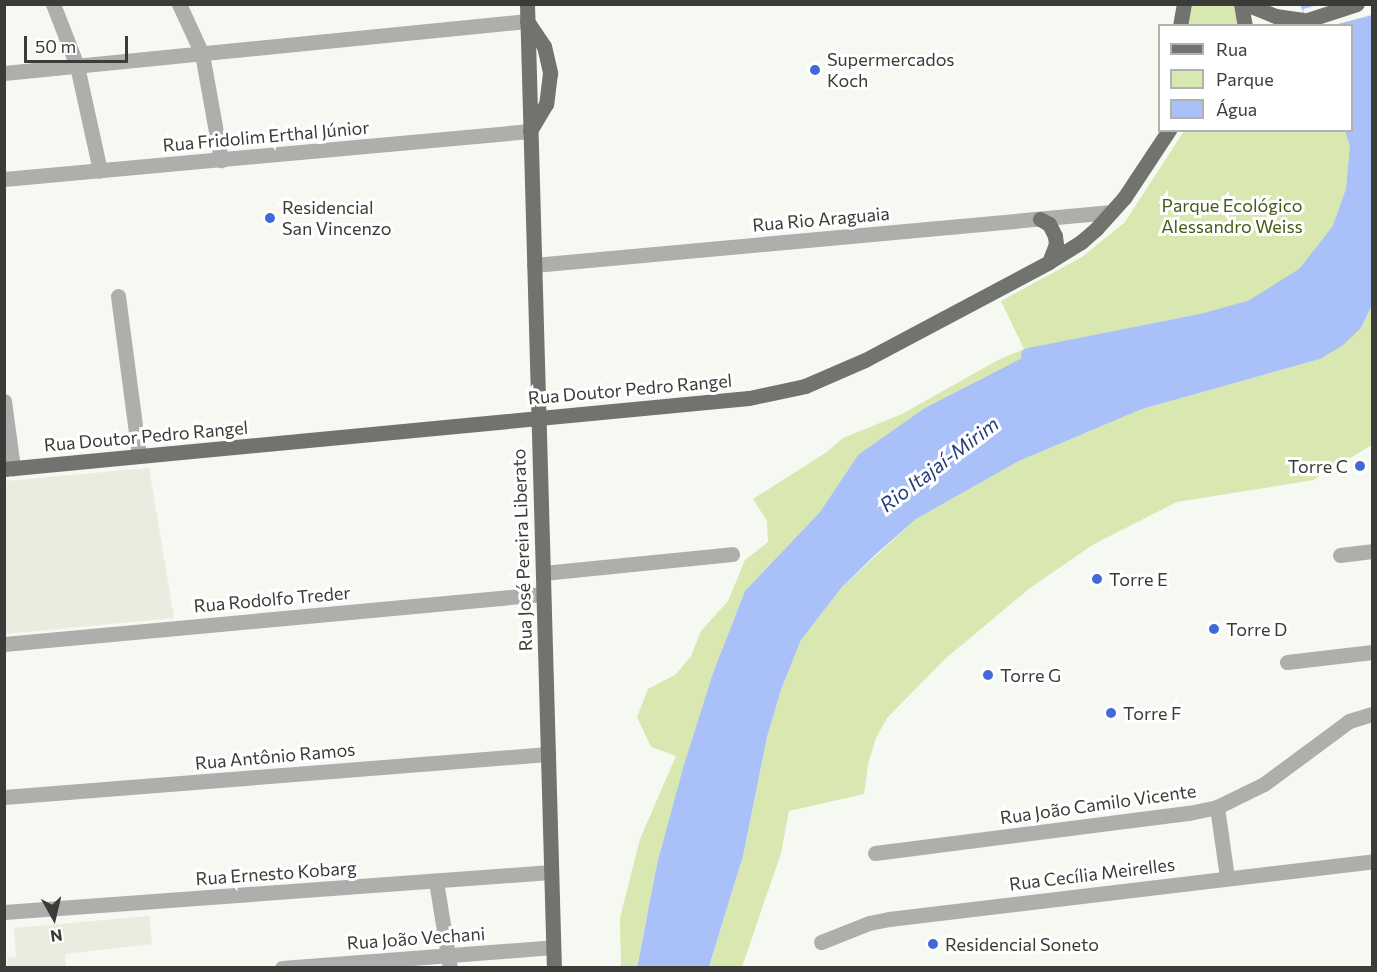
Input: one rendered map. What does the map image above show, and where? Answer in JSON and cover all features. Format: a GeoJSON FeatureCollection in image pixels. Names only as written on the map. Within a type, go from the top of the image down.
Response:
{"type":"FeatureCollection","features":[{"type":"Feature","properties":{"kind":"main road","name":"Rua José Pereira Liberato"},"geometry":{"type":"LineString","coordinates":[[527,4],[554,968]]}},
{"type":"Feature","properties":{"kind":"main road"},"geometry":{"type":"LineString","coordinates":[[1180,24],[1184,4]]}},
{"type":"Feature","properties":{"kind":"main road"},"geometry":{"type":"LineString","coordinates":[[1241,4],[1245,24]]}},
{"type":"Feature","properties":{"kind":"main road"},"geometry":{"type":"LineString","coordinates":[[1246,4],[1275,16],[1299,22],[1357,4]]}},
{"type":"Feature","properties":{"kind":"main road"},"geometry":{"type":"LineString","coordinates":[[527,21],[544,46],[550,73],[546,104],[530,131]]}},
{"type":"Feature","properties":{"kind":"main road"},"geometry":{"type":"LineString","coordinates":[[528,54],[550,73]]}},
{"type":"Feature","properties":{"kind":"main road"},"geometry":{"type":"LineString","coordinates":[[529,81],[550,73]]}},
{"type":"Feature","properties":{"kind":"main road","name":"Rua Doutor Pedro Rangel"},"geometry":{"type":"LineString","coordinates":[[9,469],[749,398],[805,386],[865,360],[1049,262],[1081,242],[1112,212],[1168,132]]}},
{"type":"Feature","properties":{"kind":"main road"},"geometry":{"type":"LineString","coordinates":[[1040,219],[1049,224],[1055,236],[1056,244],[1049,262]]}},
{"type":"Feature","properties":{"kind":"street"},"geometry":{"type":"LineString","coordinates":[[53,4],[76,66],[100,171]]}},
{"type":"Feature","properties":{"kind":"street"},"geometry":{"type":"LineString","coordinates":[[184,5],[202,54],[221,160]]}},
{"type":"Feature","properties":{"kind":"street"},"geometry":{"type":"LineString","coordinates":[[4,73],[527,21]]}},
{"type":"Feature","properties":{"kind":"street","name":"Rua Fridolim Erthal Júnior"},"geometry":{"type":"LineString","coordinates":[[4,179],[530,131]]}},
{"type":"Feature","properties":{"kind":"street","name":"Rua Rio Araguaia"},"geometry":{"type":"LineString","coordinates":[[534,265],[1112,212]]}},
{"type":"Feature","properties":{"kind":"street"},"geometry":{"type":"LineString","coordinates":[[118,296],[139,456]]}},
{"type":"Feature","properties":{"kind":"street"},"geometry":{"type":"LineString","coordinates":[[4,401],[9,469]]}},
{"type":"Feature","properties":{"kind":"street"},"geometry":{"type":"LineString","coordinates":[[1340,555],[1372,551]]}},
{"type":"Feature","properties":{"kind":"street"},"geometry":{"type":"LineString","coordinates":[[543,573],[732,554]]}},
{"type":"Feature","properties":{"kind":"street","name":"Rua Rodolfo Treder"},"geometry":{"type":"LineString","coordinates":[[4,644],[543,594]]}},
{"type":"Feature","properties":{"kind":"street"},"geometry":{"type":"LineString","coordinates":[[1287,662],[1372,652]]}},
{"type":"Feature","properties":{"kind":"street","name":"Rua João Camilo Vicente"},"geometry":{"type":"LineString","coordinates":[[875,853],[1189,813],[1217,807],[1236,799],[1284,771],[1349,721],[1372,714]]}},
{"type":"Feature","properties":{"kind":"street","name":"Rua Antônio Ramos"},"geometry":{"type":"LineString","coordinates":[[4,797],[548,754]]}},
{"type":"Feature","properties":{"kind":"street"},"geometry":{"type":"LineString","coordinates":[[1217,807],[1227,877]]}},
{"type":"Feature","properties":{"kind":"street","name":"Rua Cecília Meirelles"},"geometry":{"type":"LineString","coordinates":[[821,942],[889,919],[1372,861]]}},
{"type":"Feature","properties":{"kind":"street","name":"Rua Ernesto Kobarg"},"geometry":{"type":"LineString","coordinates":[[4,912],[551,872]]}},
{"type":"Feature","properties":{"kind":"street"},"geometry":{"type":"LineString","coordinates":[[436,880],[450,961]]}},
{"type":"Feature","properties":{"kind":"street","name":"Rua João Vechani"},"geometry":{"type":"LineString","coordinates":[[282,968],[450,961],[553,947]]}},
{"type":"Feature","properties":{"kind":"shaded area"},"geometry":{"type":"Polygon","coordinates":[[[149,468],[174,618],[5,634],[5,481],[149,468]]]}},
{"type":"Feature","properties":{"kind":"shaded area"},"geometry":{"type":"Polygon","coordinates":[[[149,916],[152,944],[65,954],[66,967],[7,967],[7,958],[16,957],[14,928],[149,916]]]}},
{"type":"Feature","properties":{"kind":"green space"},"geometry":{"type":"Polygon","coordinates":[[[1191,5],[1234,5],[1238,24],[1186,24],[1191,5]]]}},
{"type":"Feature","properties":{"kind":"green space","name":"Parque Ecológico Alessandro Weiss"},"geometry":{"type":"Polygon","coordinates":[[[1183,132],[1353,132],[1357,145],[1353,190],[1339,229],[1304,274],[1251,307],[1205,320],[1028,355],[858,455],[820,512],[745,591],[713,673],[683,769],[657,864],[637,967],[621,968],[620,918],[640,839],[676,756],[651,747],[637,717],[648,689],[675,675],[691,656],[701,631],[728,601],[745,560],[768,542],[767,521],[753,499],[827,452],[843,438],[902,414],[998,360],[1024,349],[1001,301],[1082,257],[1125,222],[1183,132]]]}},
{"type":"Feature","properties":{"kind":"green space"},"geometry":{"type":"Polygon","coordinates":[[[1372,305],[1372,445],[1313,480],[1177,502],[1094,544],[1030,588],[945,659],[887,718],[876,738],[868,764],[864,794],[789,811],[781,853],[742,967],[709,968],[743,856],[767,737],[782,687],[801,640],[842,587],[916,519],[1019,461],[1142,409],[1320,359],[1361,328],[1372,305]]]}},
{"type":"Feature","properties":{"kind":"water","name":"Rio Itajaí-Mirim"},"geometry":{"type":"Polygon","coordinates":[[[1300,5],[1372,5],[1372,305],[1361,328],[1343,345],[1320,359],[1142,409],[1019,461],[916,519],[875,555],[842,587],[801,640],[782,687],[767,737],[743,856],[709,967],[637,968],[657,864],[683,768],[713,673],[745,591],[820,512],[858,455],[925,408],[1028,355],[1205,320],[1251,307],[1304,274],[1339,229],[1353,190],[1357,146],[1353,132],[1353,24],[1309,24],[1300,5]]]}},
{"type":"Feature","properties":{"kind":"pier"},"geometry":{"type":"Polygon","coordinates":[[[1318,5],[1372,5],[1372,15],[1338,24],[1309,24],[1303,9],[1318,5]]]}},
{"type":"Feature","properties":{"kind":"waterway"},"geometry":{"type":"LineString","coordinates":[[1028,355],[1205,320],[1251,307],[1304,274],[1339,229],[1353,190],[1357,145],[1353,132]]}},
{"type":"Feature","properties":{"kind":"place","name":"Supermercados Koch"},"geometry":{"type":"Point","coordinates":[815,70]}},
{"type":"Feature","properties":{"kind":"place","name":"Residencial San Vincenzo"},"geometry":{"type":"Point","coordinates":[270,218]}},
{"type":"Feature","properties":{"kind":"place","name":"Torre C"},"geometry":{"type":"Point","coordinates":[1360,466]}},
{"type":"Feature","properties":{"kind":"place","name":"Torre E"},"geometry":{"type":"Point","coordinates":[1097,579]}},
{"type":"Feature","properties":{"kind":"place","name":"Torre D"},"geometry":{"type":"Point","coordinates":[1214,629]}},
{"type":"Feature","properties":{"kind":"place","name":"Torre G"},"geometry":{"type":"Point","coordinates":[988,675]}},
{"type":"Feature","properties":{"kind":"place","name":"Torre F"},"geometry":{"type":"Point","coordinates":[1111,713]}},
{"type":"Feature","properties":{"kind":"place","name":"Residencial Soneto"},"geometry":{"type":"Point","coordinates":[933,944]}}]}
